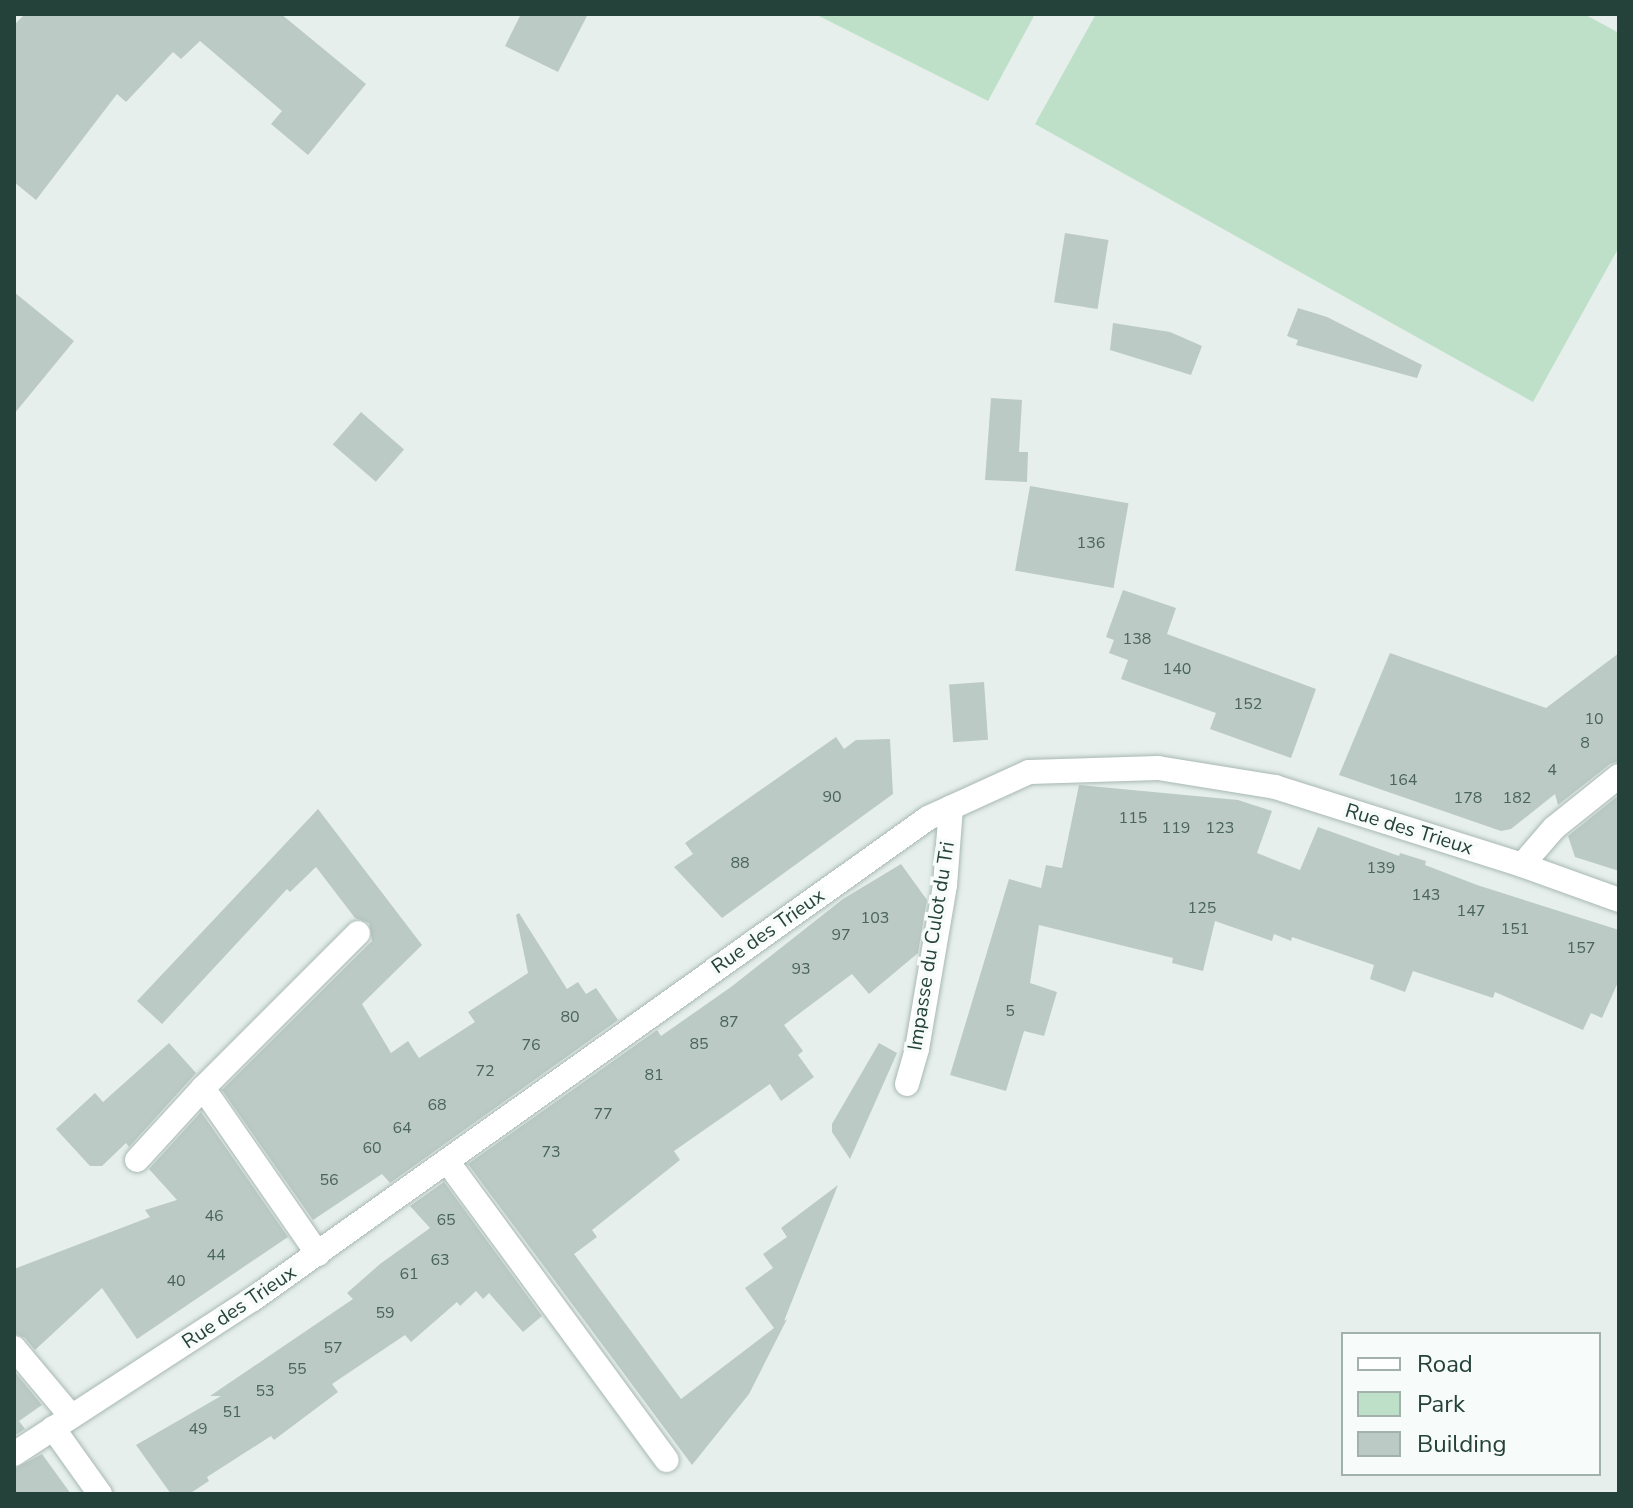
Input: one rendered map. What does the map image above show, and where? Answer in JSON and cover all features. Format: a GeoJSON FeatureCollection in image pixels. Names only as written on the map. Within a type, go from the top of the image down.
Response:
{"type":"FeatureCollection","features":[{"type":"Feature","properties":{"kind":"street","name":"Rue des Trieux"},"geometry":{"type":"LineString","coordinates":[[14,1454],[318,1254],[915,827],[1029,772],[1158,768],[1275,787],[1522,865],[1619,900]]}},
{"type":"Feature","properties":{"kind":"street"},"geometry":{"type":"LineString","coordinates":[[1522,865],[1554,828],[1619,776]]}},
{"type":"Feature","properties":{"kind":"street","name":"Impasse du Culot du Tri"},"geometry":{"type":"LineString","coordinates":[[907,1084],[917,1049],[945,885],[951,807]]}},
{"type":"Feature","properties":{"kind":"street"},"geometry":{"type":"LineString","coordinates":[[137,1160],[203,1088],[358,933]]}},
{"type":"Feature","properties":{"kind":"street"},"geometry":{"type":"LineString","coordinates":[[203,1088],[318,1254]]}},
{"type":"Feature","properties":{"kind":"street"},"geometry":{"type":"LineString","coordinates":[[447,1161],[667,1460]]}},
{"type":"Feature","properties":{"kind":"street"},"geometry":{"type":"LineString","coordinates":[[14,1348],[62,1422],[100,1494]]}},
{"type":"Feature","properties":{"kind":"green space"},"geometry":{"type":"Polygon","coordinates":[[[815,14],[1035,14],[988,101],[815,14]]]}},
{"type":"Feature","properties":{"kind":"green space"},"geometry":{"type":"Polygon","coordinates":[[[1096,14],[1584,14],[1619,33],[1619,247],[1533,402],[1035,124],[1096,14]]]}},
{"type":"Feature","properties":{"kind":"building"},"geometry":{"type":"Polygon","coordinates":[[[25,14],[281,14],[366,84],[308,155],[271,124],[282,111],[200,41],[181,59],[173,52],[126,102],[117,94],[36,200],[14,182],[14,25],[25,14]]]}},
{"type":"Feature","properties":{"kind":"building"},"geometry":{"type":"Polygon","coordinates":[[[521,14],[588,14],[558,72],[505,46],[521,14]]]}},
{"type":"Feature","properties":{"kind":"building"},"geometry":{"type":"Polygon","coordinates":[[[1065,233],[1108,240],[1098,309],[1054,302],[1065,233]]]}},
{"type":"Feature","properties":{"kind":"building"},"geometry":{"type":"Polygon","coordinates":[[[14,292],[74,341],[14,414],[14,292]]]}},
{"type":"Feature","properties":{"kind":"building"},"geometry":{"type":"Polygon","coordinates":[[[1298,308],[1327,317],[1422,365],[1417,378],[1296,345],[1298,340],[1287,336],[1298,308]]]}},
{"type":"Feature","properties":{"kind":"building"},"geometry":{"type":"Polygon","coordinates":[[[1113,323],[1170,332],[1202,346],[1191,375],[1110,350],[1113,323]]]}},
{"type":"Feature","properties":{"kind":"building"},"geometry":{"type":"Polygon","coordinates":[[[991,398],[1022,400],[1019,452],[1028,452],[1027,482],[985,480],[991,398]]]}},
{"type":"Feature","properties":{"kind":"building"},"geometry":{"type":"Polygon","coordinates":[[[361,412],[404,449],[376,482],[333,444],[361,412]]]}},
{"type":"Feature","properties":{"kind":"building"},"geometry":{"type":"Polygon","coordinates":[[[1030,486],[1128,503],[1114,588],[1015,571],[1030,486]]]}},
{"type":"Feature","properties":{"kind":"building"},"geometry":{"type":"Polygon","coordinates":[[[1123,590],[1176,608],[1167,634],[1316,689],[1291,758],[1210,729],[1216,713],[1121,679],[1128,660],[1109,653],[1114,640],[1106,637],[1123,590]]]}},
{"type":"Feature","properties":{"kind":"building"},"geometry":{"type":"Polygon","coordinates":[[[1390,653],[1546,708],[1619,653],[1619,761],[1610,764],[1558,805],[1555,794],[1511,829],[1501,831],[1339,775],[1390,653]]]}},
{"type":"Feature","properties":{"kind":"building"},"geometry":{"type":"Polygon","coordinates":[[[984,682],[988,740],[953,742],[949,684],[984,682]]]}},
{"type":"Feature","properties":{"kind":"building"},"geometry":{"type":"Polygon","coordinates":[[[836,737],[844,749],[856,740],[890,739],[893,794],[722,918],[674,867],[693,854],[685,843],[836,737]]]}},
{"type":"Feature","properties":{"kind":"building"},"geometry":{"type":"Polygon","coordinates":[[[1079,785],[1238,800],[1272,811],[1257,853],[1300,870],[1318,827],[1399,856],[1400,853],[1426,861],[1425,865],[1477,885],[1619,930],[1619,980],[1602,1018],[1591,1013],[1583,1030],[1495,992],[1493,998],[1413,971],[1405,992],[1370,979],[1374,965],[1292,937],[1291,941],[1274,934],[1272,941],[1215,921],[1203,971],[1172,963],[1173,958],[1039,925],[1030,983],[1057,992],[1044,1036],[1024,1031],[1006,1091],[950,1075],[1009,879],[1041,888],[1046,865],[1062,868],[1079,785]]]}},
{"type":"Feature","properties":{"kind":"building"},"geometry":{"type":"Polygon","coordinates":[[[1619,795],[1619,871],[1575,857],[1568,836],[1619,795]]]}},
{"type":"Feature","properties":{"kind":"building"},"geometry":{"type":"Polygon","coordinates":[[[318,809],[422,945],[362,1004],[391,1053],[408,1041],[419,1058],[475,1022],[468,1012],[528,973],[516,915],[519,913],[567,989],[578,982],[586,994],[596,988],[618,1020],[390,1183],[382,1174],[313,1220],[222,1090],[372,941],[369,923],[355,918],[316,867],[290,892],[287,889],[162,1024],[137,1001],[318,809]]]}},
{"type":"Feature","properties":{"kind":"building"},"geometry":{"type":"Polygon","coordinates":[[[901,864],[927,900],[918,953],[869,994],[852,974],[784,1025],[803,1051],[798,1055],[814,1077],[781,1101],[770,1084],[674,1151],[680,1160],[592,1230],[597,1237],[574,1254],[681,1399],[774,1328],[745,1288],[773,1268],[763,1254],[787,1237],[781,1228],[838,1185],[784,1321],[787,1319],[749,1394],[692,1465],[468,1164],[657,1030],[661,1036],[731,987],[843,899],[901,864]]]}},
{"type":"Feature","properties":{"kind":"building"},"geometry":{"type":"Polygon","coordinates":[[[169,1043],[196,1073],[129,1147],[126,1143],[102,1166],[90,1166],[56,1129],[95,1093],[103,1102],[169,1043]]]}},
{"type":"Feature","properties":{"kind":"building"},"geometry":{"type":"Polygon","coordinates":[[[879,1043],[897,1053],[850,1159],[832,1132],[832,1124],[879,1043]]]}},
{"type":"Feature","properties":{"kind":"building"},"geometry":{"type":"Polygon","coordinates":[[[201,1112],[288,1237],[137,1339],[102,1288],[35,1350],[25,1338],[14,1333],[14,1269],[150,1217],[145,1210],[177,1200],[149,1169],[201,1112]]]}},
{"type":"Feature","properties":{"kind":"building"},"geometry":{"type":"Polygon","coordinates":[[[444,1182],[542,1316],[523,1332],[489,1293],[483,1299],[476,1291],[460,1306],[457,1302],[411,1342],[405,1335],[332,1384],[338,1392],[274,1440],[271,1436],[207,1477],[209,1481],[189,1494],[171,1494],[136,1445],[221,1396],[210,1396],[353,1299],[347,1293],[380,1264],[430,1228],[410,1206],[444,1182]]]}},
{"type":"Feature","properties":{"kind":"building"},"geometry":{"type":"Polygon","coordinates":[[[14,1371],[42,1405],[19,1421],[25,1429],[14,1436],[14,1371]]]}},
{"type":"Feature","properties":{"kind":"building"},"geometry":{"type":"Polygon","coordinates":[[[42,1454],[71,1494],[14,1494],[14,1469],[42,1454]]]}}]}
